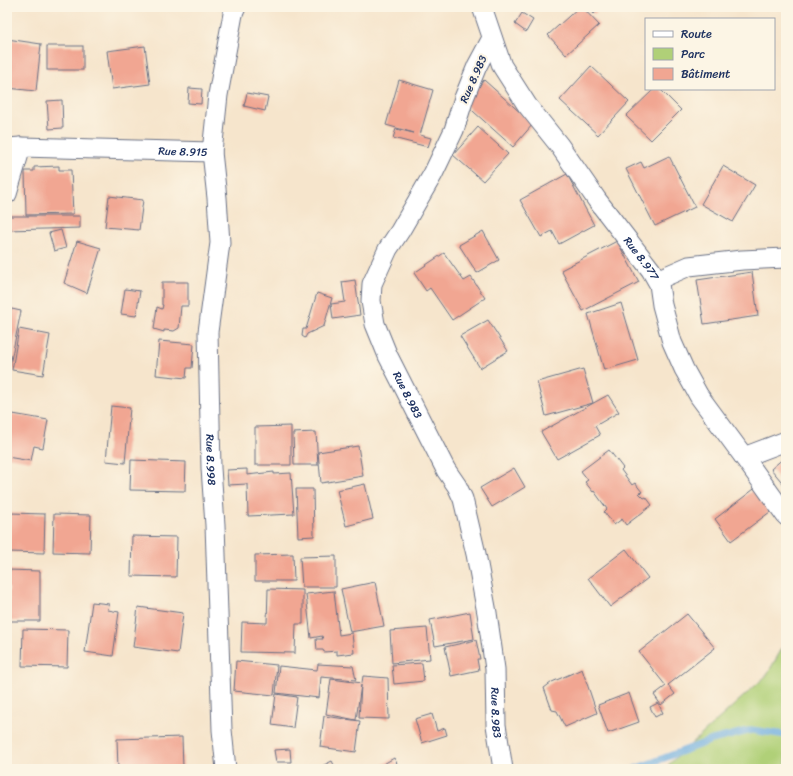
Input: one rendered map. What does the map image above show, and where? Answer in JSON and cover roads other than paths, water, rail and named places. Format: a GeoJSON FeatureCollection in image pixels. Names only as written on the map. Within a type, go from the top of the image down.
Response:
{"type":"FeatureCollection","features":[{"type":"Feature","properties":{"kind":"street","name":"Rue 8.915"},"geometry":{"type":"LineString","coordinates":[[14,148],[212,152],[218,95],[233,14],[236,7]]}},
{"type":"Feature","properties":{"kind":"street","name":"Rue 8.977"},"geometry":{"type":"LineString","coordinates":[[482,7],[502,66],[527,105],[559,145],[597,200],[652,270],[660,284],[662,305],[672,342],[684,369],[699,396],[786,516]]}},
{"type":"Feature","properties":{"kind":"street","name":"Rue 8.983"},"geometry":{"type":"LineString","coordinates":[[492,38],[477,66],[464,98],[454,130],[436,167],[400,232],[388,249],[379,268],[372,284],[371,301],[375,324],[388,356],[446,470],[464,499],[476,554],[495,669],[496,725],[503,769]]}},
{"type":"Feature","properties":{"kind":"street"},"geometry":{"type":"LineString","coordinates":[[7,194],[14,148]]}},
{"type":"Feature","properties":{"kind":"street","name":"Rue 8.998"},"geometry":{"type":"LineString","coordinates":[[212,152],[220,243],[208,332],[208,364],[222,730],[226,769]]}},
{"type":"Feature","properties":{"kind":"street"},"geometry":{"type":"LineString","coordinates":[[657,280],[689,266],[742,260],[786,258]]}},
{"type":"Feature","properties":{"kind":"street"},"geometry":{"type":"LineString","coordinates":[[744,457],[786,441]]}},
{"type":"Feature","properties":{"kind":"waterway"},"geometry":{"type":"LineString","coordinates":[[635,769],[712,740],[752,730],[786,735]]}}]}
